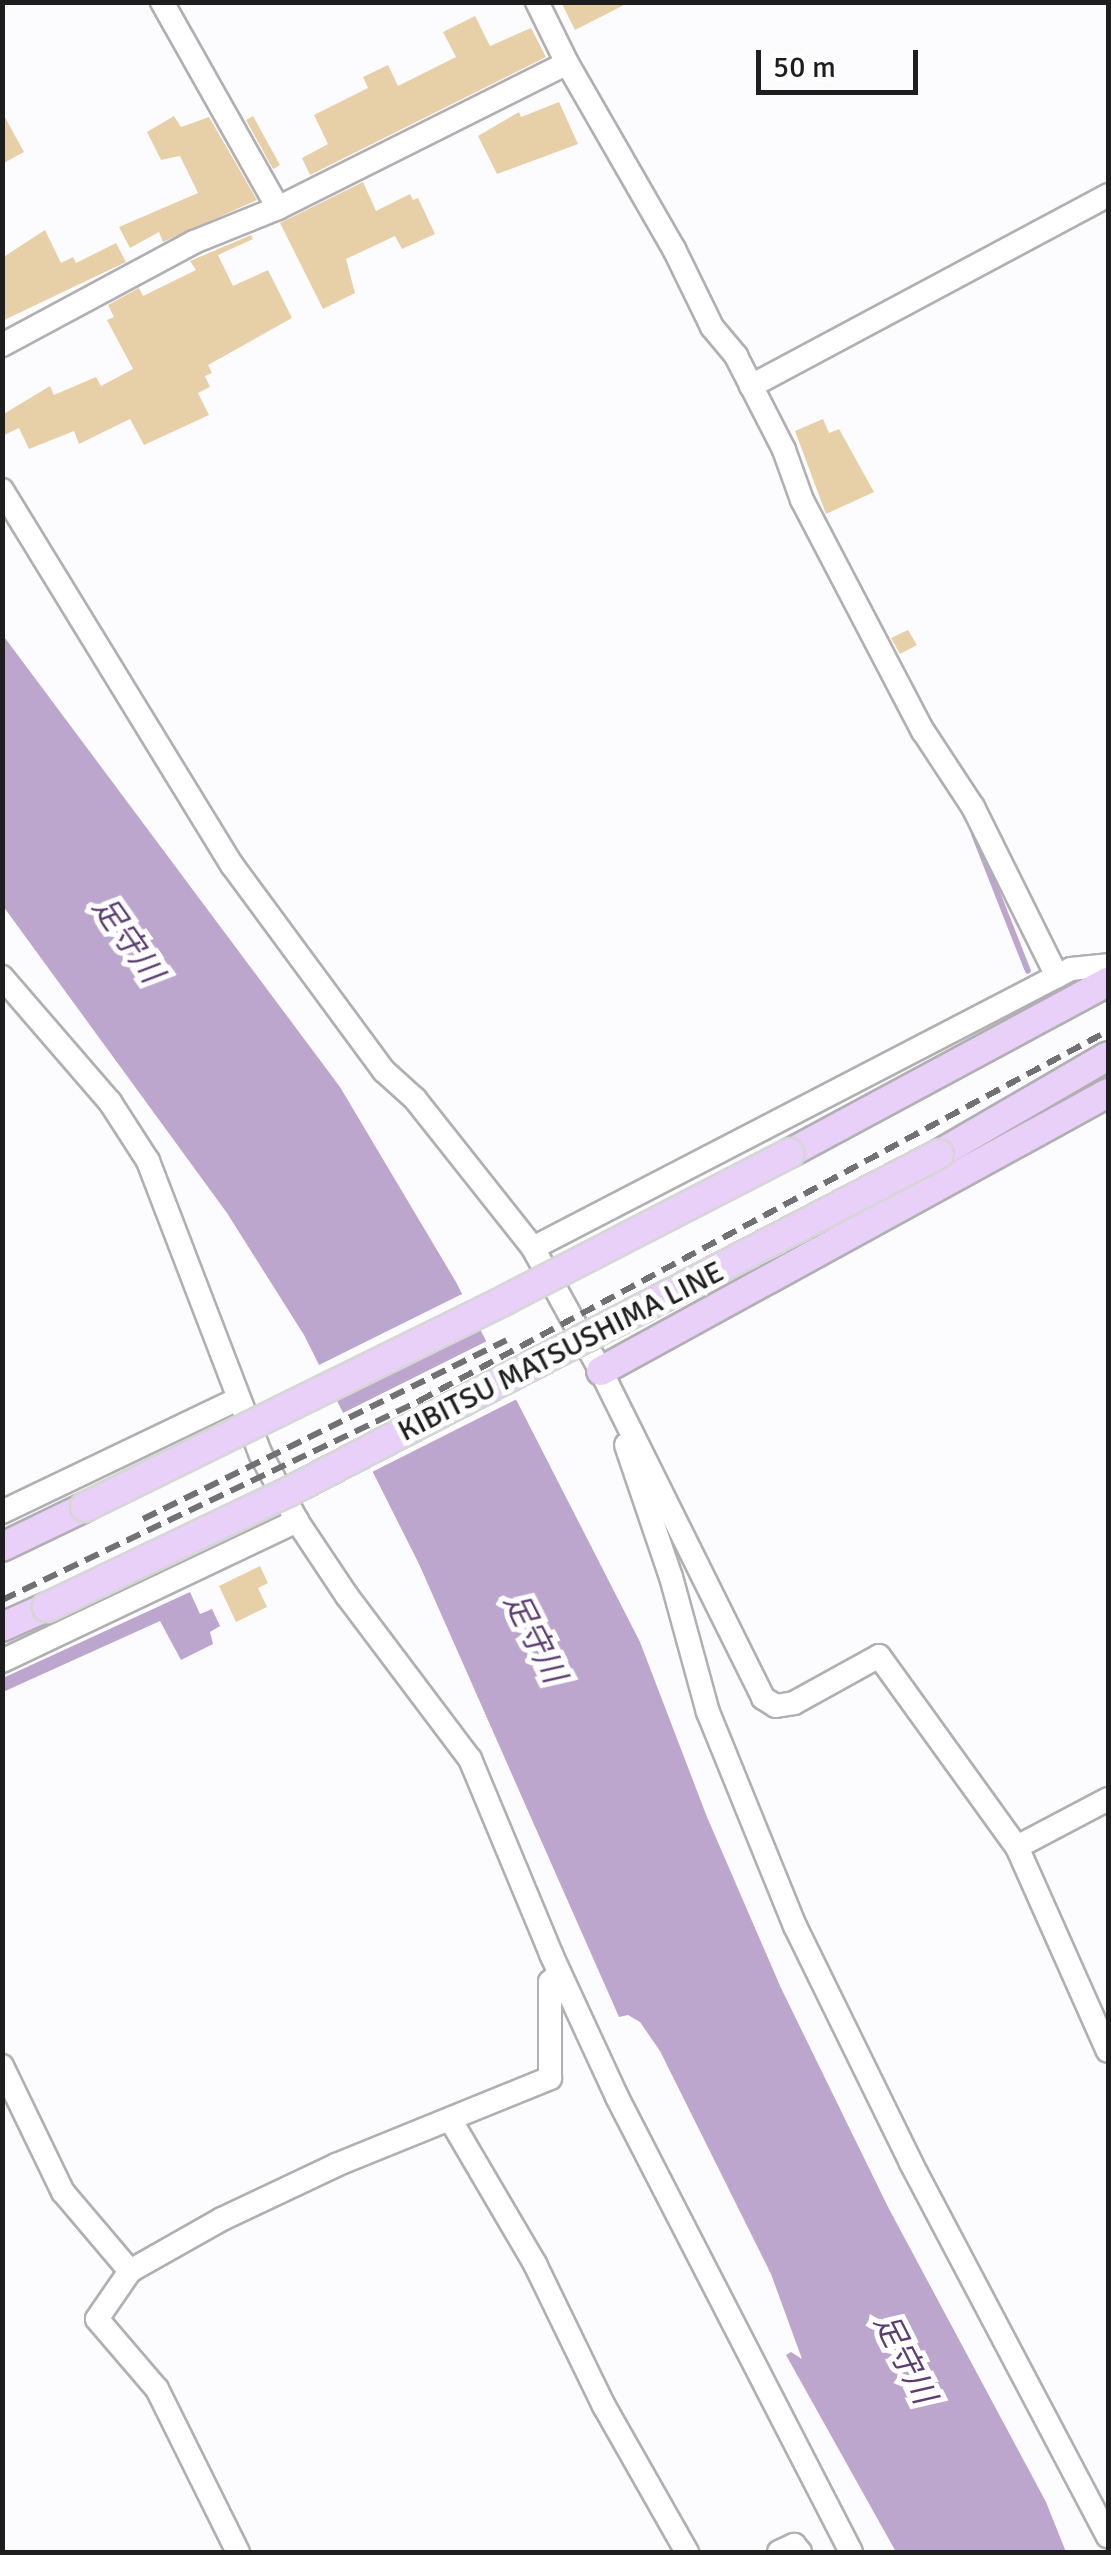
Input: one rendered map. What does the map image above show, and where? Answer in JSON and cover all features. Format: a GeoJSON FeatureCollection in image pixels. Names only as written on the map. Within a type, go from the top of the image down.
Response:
{"type":"FeatureCollection","features":[{"type":"Feature","properties":{"kind":"main road"},"geometry":{"type":"LineString","coordinates":[[2,1546],[508,1300],[1108,982]]}},
{"type":"Feature","properties":{"kind":"main road","name":"KIBITSU MATSUSHIMA LINE"},"geometry":{"type":"LineString","coordinates":[[2,1627],[308,1482],[939,1154],[1108,1056]]}},
{"type":"Feature","properties":{"kind":"main road"},"geometry":{"type":"LineString","coordinates":[[602,1371],[1108,1093]]}},
{"type":"Feature","properties":{"kind":"street"},"geometry":{"type":"LineString","coordinates":[[162,2],[278,208]]}},
{"type":"Feature","properties":{"kind":"street"},"geometry":{"type":"LineString","coordinates":[[537,2],[563,65],[674,249],[712,327],[736,356],[802,500],[923,731],[974,807],[1057,976]]}},
{"type":"Feature","properties":{"kind":"street"},"geometry":{"type":"LineString","coordinates":[[2,345],[194,242],[278,208],[563,65]]}},
{"type":"Feature","properties":{"kind":"street"},"geometry":{"type":"LineString","coordinates":[[751,386],[1108,195]]}},
{"type":"Feature","properties":{"kind":"street"},"geometry":{"type":"LineString","coordinates":[[2,490],[254,897],[384,1071],[414,1099],[533,1248],[602,1371],[763,1698],[776,1706],[794,1703],[879,1656],[1017,1846],[1108,2051]]}},
{"type":"Feature","properties":{"kind":"street"},"geometry":{"type":"LineString","coordinates":[[533,1248],[1071,969],[1108,965]]}},
{"type":"Feature","properties":{"kind":"street"},"geometry":{"type":"LineString","coordinates":[[2,976],[110,1102],[148,1161],[236,1400],[297,1521],[347,1596],[470,1759],[560,1974],[688,2241],[851,2552]]}},
{"type":"Feature","properties":{"kind":"street"},"geometry":{"type":"LineString","coordinates":[[2,1512],[236,1400]]}},
{"type":"Feature","properties":{"kind":"street"},"geometry":{"type":"LineString","coordinates":[[619,1412],[630,1465],[671,1577],[708,1712],[795,1926],[920,2180],[1108,2536]]}},
{"type":"Feature","properties":{"kind":"street"},"geometry":{"type":"LineString","coordinates":[[2,1661],[297,1521]]}},
{"type":"Feature","properties":{"kind":"street"},"geometry":{"type":"LineString","coordinates":[[1017,1846],[1108,1800]]}},
{"type":"Feature","properties":{"kind":"street"},"geometry":{"type":"LineString","coordinates":[[238,2552],[157,2390],[97,2319],[130,2271],[238,2211],[550,2078],[550,1982],[560,1974]]}},
{"type":"Feature","properties":{"kind":"street"},"geometry":{"type":"LineString","coordinates":[[2,2066],[63,2192],[130,2271]]}},
{"type":"Feature","properties":{"kind":"street"},"geometry":{"type":"LineString","coordinates":[[450,2118],[535,2264],[604,2406],[688,2552]]}},
{"type":"Feature","properties":{"kind":"street"},"geometry":{"type":"LineString","coordinates":[[779,2552],[794,2545],[800,2552]]}},
{"type":"Feature","properties":{"kind":"water","name":"足守川"},"geometry":{"type":"Polygon","coordinates":[[[2,634],[340,1087],[456,1282],[640,1642],[707,1817],[781,1988],[888,2207],[1046,2502],[1066,2552],[896,2552],[786,2355],[791,2352],[802,2359],[771,2274],[660,2051],[640,2022],[628,2015],[619,2017],[419,1564],[304,1335],[227,1213],[3,906],[2,634]]]}},
{"type":"Feature","properties":{"kind":"water"},"geometry":{"type":"Polygon","coordinates":[[[190,1592],[200,1614],[212,1609],[220,1626],[210,1632],[213,1644],[181,1660],[160,1621],[3,1692],[3,1678],[190,1592]]]}},
{"type":"Feature","properties":{"kind":"pier"},"geometry":{"type":"Polygon","coordinates":[[[466,1292],[484,1325],[332,1401],[315,1367],[466,1292]]]}},
{"type":"Feature","properties":{"kind":"pier"},"geometry":{"type":"Polygon","coordinates":[[[491,1339],[505,1365],[352,1441],[339,1415],[491,1339]]]}},
{"type":"Feature","properties":{"kind":"pier"},"geometry":{"type":"Polygon","coordinates":[[[506,1369],[521,1397],[368,1474],[354,1445],[506,1369]]]}},
{"type":"Feature","properties":{"kind":"building"},"geometry":{"type":"Polygon","coordinates":[[[561,2],[630,2],[575,30],[561,2]]]}},
{"type":"Feature","properties":{"kind":"building"},"geometry":{"type":"Polygon","coordinates":[[[475,16],[490,46],[531,28],[546,57],[310,175],[302,158],[328,144],[314,115],[368,88],[363,77],[388,65],[398,86],[456,57],[443,32],[475,16]]]}},
{"type":"Feature","properties":{"kind":"building"},"geometry":{"type":"Polygon","coordinates":[[[559,102],[578,144],[497,174],[478,136],[519,112],[521,117],[559,102]]]}},
{"type":"Feature","properties":{"kind":"building"},"geometry":{"type":"Polygon","coordinates":[[[2,112],[24,152],[2,164],[2,112]]]}},
{"type":"Feature","properties":{"kind":"building"},"geometry":{"type":"Polygon","coordinates":[[[174,116],[181,127],[209,117],[257,200],[163,242],[159,232],[130,248],[119,227],[198,193],[180,156],[161,160],[147,132],[174,116]]]}},
{"type":"Feature","properties":{"kind":"building"},"geometry":{"type":"Polygon","coordinates":[[[253,116],[280,165],[273,169],[246,120],[253,116]]]}},
{"type":"Feature","properties":{"kind":"building"},"geometry":{"type":"Polygon","coordinates":[[[363,182],[376,211],[410,194],[413,200],[418,198],[435,234],[402,249],[395,236],[346,259],[355,293],[323,309],[280,223],[363,182]]]}},
{"type":"Feature","properties":{"kind":"building"},"geometry":{"type":"Polygon","coordinates":[[[45,230],[61,263],[73,257],[76,263],[116,243],[126,262],[2,321],[2,258],[45,230]]]}},
{"type":"Feature","properties":{"kind":"building"},"geometry":{"type":"Polygon","coordinates":[[[251,235],[253,239],[218,255],[233,286],[268,270],[292,318],[208,365],[212,373],[205,376],[210,387],[198,393],[209,415],[144,445],[130,419],[79,444],[74,431],[29,449],[19,428],[2,436],[2,415],[50,386],[54,395],[96,377],[101,386],[133,369],[107,320],[114,317],[108,305],[139,288],[143,296],[196,270],[190,261],[251,235]]]}},
{"type":"Feature","properties":{"kind":"building"},"geometry":{"type":"Polygon","coordinates":[[[823,419],[829,433],[839,429],[874,492],[826,514],[795,431],[823,419]]]}},
{"type":"Feature","properties":{"kind":"building"},"geometry":{"type":"Polygon","coordinates":[[[908,630],[917,645],[900,654],[891,638],[908,630]]]}},
{"type":"Feature","properties":{"kind":"building"},"geometry":{"type":"Polygon","coordinates":[[[260,1566],[268,1583],[258,1588],[267,1607],[236,1622],[219,1586],[260,1566]]]}},
{"type":"Feature","properties":{"kind":"waterway"},"geometry":{"type":"LineString","coordinates":[[974,834],[1028,971]]}},
{"type":"Feature","properties":{"kind":"railway"},"geometry":{"type":"LineString","coordinates":[[2,1600],[419,1401],[1108,1031]]}},
{"type":"Feature","properties":{"kind":"railway"},"geometry":{"type":"LineString","coordinates":[[143,1519],[506,1340]]}}]}
